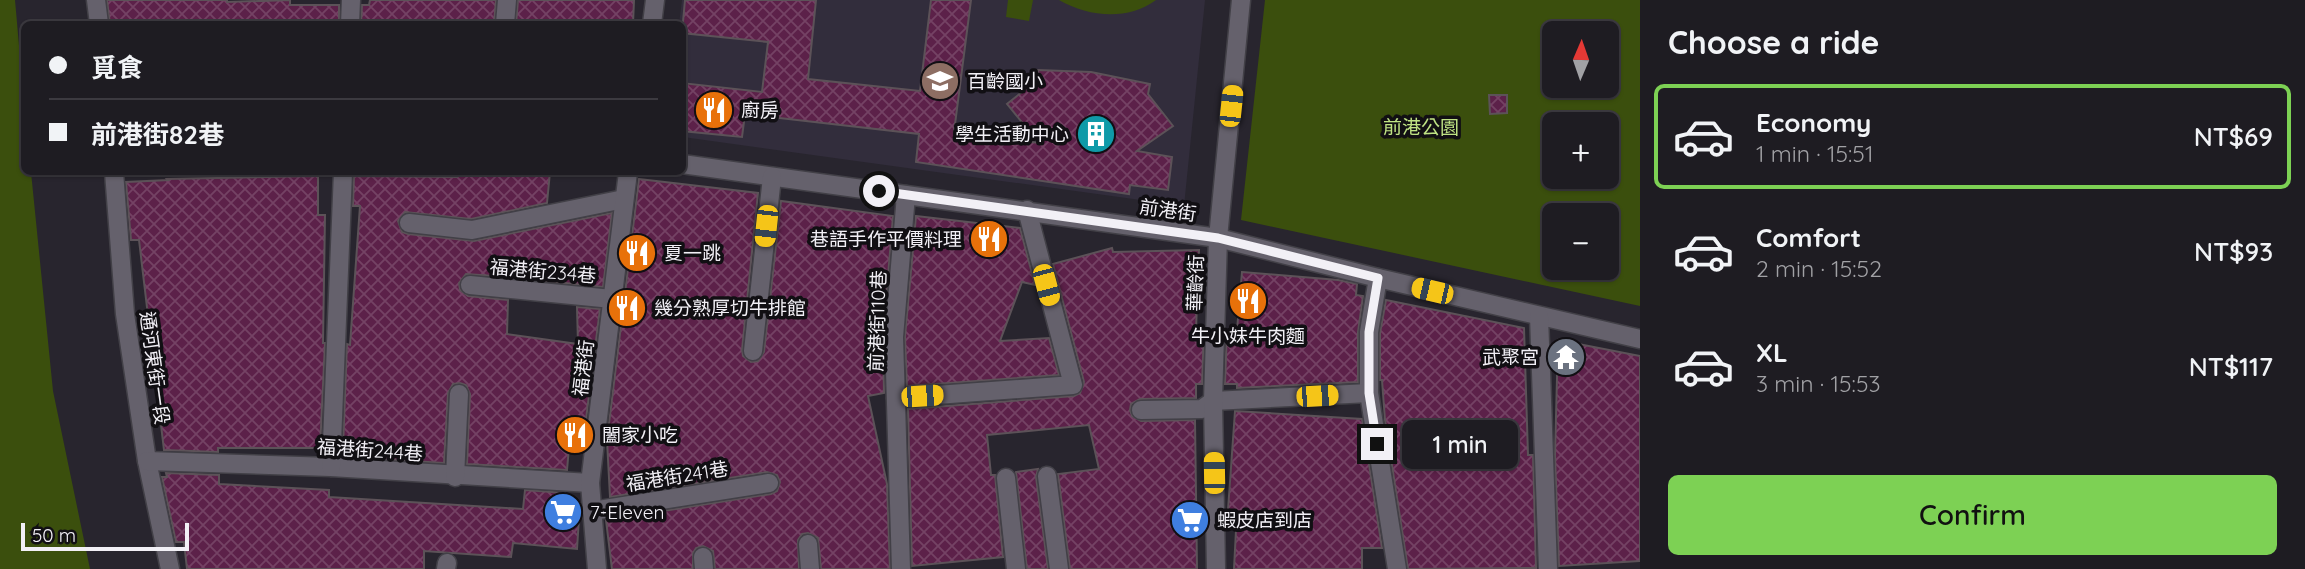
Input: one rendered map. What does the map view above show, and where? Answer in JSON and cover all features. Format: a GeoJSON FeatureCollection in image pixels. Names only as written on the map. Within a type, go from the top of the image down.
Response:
{"type":"FeatureCollection","features":[{"type":"Feature","properties":{"kind":"street"},"geometry":{"type":"LineString","coordinates":[[96,0],[99,21]]}},
{"type":"Feature","properties":{"kind":"street"},"geometry":{"type":"LineString","coordinates":[[350,21],[351,0]]}},
{"type":"Feature","properties":{"kind":"street"},"geometry":{"type":"LineString","coordinates":[[505,21],[506,0]]}},
{"type":"Feature","properties":{"kind":"street"},"geometry":{"type":"LineString","coordinates":[[652,21],[655,0]]}},
{"type":"Feature","properties":{"kind":"street","name":"華齡街"},"geometry":{"type":"LineString","coordinates":[[1216,569],[1213,401],[1218,238],[1241,0]]}},
{"type":"Feature","properties":{"kind":"street","name":"前港街"},"geometry":{"type":"LineString","coordinates":[[686,165],[1218,238],[1640,339]]}},
{"type":"Feature","properties":{"kind":"street","name":"通河東街一段"},"geometry":{"type":"LineString","coordinates":[[114,175],[125,314],[147,461],[170,569]]}},
{"type":"Feature","properties":{"kind":"street"},"geometry":{"type":"LineString","coordinates":[[331,467],[344,175]]}},
{"type":"Feature","properties":{"kind":"street","name":"福港街"},"geometry":{"type":"LineString","coordinates":[[597,569],[590,483],[628,175]]}},
{"type":"Feature","properties":{"kind":"street"},"geometry":{"type":"LineString","coordinates":[[753,351],[772,177]]}},
{"type":"Feature","properties":{"kind":"street","name":"前港街110巷"},"geometry":{"type":"LineString","coordinates":[[906,195],[894,337],[897,398],[1073,385],[1027,210]]}},
{"type":"Feature","properties":{"kind":"street"},"geometry":{"type":"LineString","coordinates":[[409,223],[472,230],[624,199]]}},
{"type":"Feature","properties":{"kind":"street"},"geometry":{"type":"LineString","coordinates":[[1378,278],[1369,332],[1369,393],[1397,569]]}},
{"type":"Feature","properties":{"kind":"street","name":"福港街234巷"},"geometry":{"type":"LineString","coordinates":[[470,285],[612,299]]}},
{"type":"Feature","properties":{"kind":"street"},"geometry":{"type":"LineString","coordinates":[[1539,316],[1548,569]]}},
{"type":"Feature","properties":{"kind":"street"},"geometry":{"type":"LineString","coordinates":[[1141,410],[1202,409],[1213,401],[1369,393]]}},
{"type":"Feature","properties":{"kind":"street"},"geometry":{"type":"LineString","coordinates":[[455,477],[459,394]]}},
{"type":"Feature","properties":{"kind":"street"},"geometry":{"type":"LineString","coordinates":[[897,398],[901,569]]}},
{"type":"Feature","properties":{"kind":"street","name":"福港街244巷"},"geometry":{"type":"LineString","coordinates":[[147,461],[331,467],[455,477],[590,483]]}},
{"type":"Feature","properties":{"kind":"street"},"geometry":{"type":"LineString","coordinates":[[1048,476],[1059,569]]}},
{"type":"Feature","properties":{"kind":"street"},"geometry":{"type":"LineString","coordinates":[[1006,478],[1016,569]]}},
{"type":"Feature","properties":{"kind":"street","name":"福港街241巷"},"geometry":{"type":"LineString","coordinates":[[592,511],[769,483]]}},
{"type":"Feature","properties":{"kind":"street"},"geometry":{"type":"LineString","coordinates":[[808,544],[810,569]]}},
{"type":"Feature","properties":{"kind":"shaded area","name":"百齡國小"},"geometry":{"type":"Polygon","coordinates":[[[682,0],[1205,0],[1184,206],[686,137],[686,21],[679,21],[682,0]]]}},
{"type":"Feature","properties":{"kind":"green space"},"geometry":{"type":"Polygon","coordinates":[[[0,0],[15,0],[21,68],[21,175],[31,175],[53,391],[90,569],[0,569],[0,0]]]}},
{"type":"Feature","properties":{"kind":"green space"},"geometry":{"type":"Polygon","coordinates":[[[1008,0],[1033,0],[1029,21],[1006,17],[1008,0]]]}},
{"type":"Feature","properties":{"kind":"green space"},"geometry":{"type":"Polygon","coordinates":[[[1059,0],[1156,0],[1133,11],[1108,14],[1083,10],[1059,0]]]}},
{"type":"Feature","properties":{"kind":"green space","name":"前港公園"},"geometry":{"type":"Polygon","coordinates":[[[1265,0],[1640,0],[1640,306],[1241,220],[1265,0]]]}},
{"type":"Feature","properties":{"kind":"building"},"geometry":{"type":"Polygon","coordinates":[[[107,0],[290,0],[290,5],[339,5],[339,21],[110,21],[107,0]]]}},
{"type":"Feature","properties":{"kind":"building"},"geometry":{"type":"Polygon","coordinates":[[[370,0],[496,0],[494,21],[361,21],[362,5],[369,5],[370,0]]]}},
{"type":"Feature","properties":{"kind":"building"},"geometry":{"type":"Polygon","coordinates":[[[518,0],[634,0],[633,21],[516,21],[518,0]]]}},
{"type":"Feature","properties":{"kind":"building"},"geometry":{"type":"Polygon","coordinates":[[[685,0],[816,0],[808,79],[920,91],[931,0],[971,0],[954,132],[1039,143],[1007,104],[1037,80],[1038,70],[1091,72],[1150,84],[1148,94],[1173,126],[1137,151],[1172,157],[1168,190],[1130,185],[1129,194],[916,162],[919,134],[745,114],[742,137],[686,131],[686,83],[762,92],[768,42],[686,33],[686,21],[683,21],[685,0]]]}},
{"type":"Feature","properties":{"kind":"building"},"geometry":{"type":"Polygon","coordinates":[[[1489,95],[1507,95],[1507,113],[1490,114],[1489,95]]]}},
{"type":"Feature","properties":{"kind":"building"},"geometry":{"type":"Polygon","coordinates":[[[550,175],[547,203],[471,219],[405,212],[398,221],[402,232],[474,241],[612,213],[603,287],[509,274],[509,277],[466,274],[459,283],[460,290],[468,296],[508,300],[507,334],[578,344],[577,307],[600,309],[585,427],[571,425],[567,470],[467,464],[470,394],[466,385],[460,383],[453,384],[448,393],[444,463],[348,457],[347,449],[343,449],[347,344],[350,345],[360,206],[353,206],[354,176],[550,175]]]}},
{"type":"Feature","properties":{"kind":"building"},"geometry":{"type":"Polygon","coordinates":[[[318,176],[318,215],[325,215],[325,343],[320,448],[218,448],[218,452],[164,450],[139,240],[131,240],[126,182],[318,176]]]}},
{"type":"Feature","properties":{"kind":"building"},"geometry":{"type":"Polygon","coordinates":[[[639,179],[758,193],[742,350],[743,356],[751,362],[758,361],[764,352],[781,201],[893,216],[883,336],[884,393],[868,396],[887,484],[890,569],[821,569],[818,538],[808,533],[802,534],[798,540],[799,569],[715,569],[713,551],[703,546],[696,548],[693,553],[693,569],[612,569],[606,520],[771,494],[777,491],[780,482],[777,475],[767,472],[610,497],[607,440],[639,179]]]}},
{"type":"Feature","properties":{"kind":"building"},"geometry":{"type":"Polygon","coordinates":[[[916,216],[1020,228],[1035,285],[1022,282],[1000,341],[1049,338],[1059,375],[907,386],[905,337],[916,216]]]}},
{"type":"Feature","properties":{"kind":"building"},"geometry":{"type":"Polygon","coordinates":[[[1112,248],[1113,252],[1199,250],[1196,330],[1204,330],[1202,384],[1196,384],[1196,398],[1140,399],[1131,404],[1130,410],[1132,416],[1141,421],[1195,420],[1197,569],[1070,569],[1058,474],[1099,469],[1089,425],[987,435],[991,475],[995,475],[1003,557],[912,566],[908,409],[1074,396],[1080,393],[1084,382],[1053,264],[1112,248]]]}},
{"type":"Feature","properties":{"kind":"building"},"geometry":{"type":"Polygon","coordinates":[[[1242,272],[1357,284],[1356,295],[1363,296],[1358,332],[1358,382],[1237,388],[1237,384],[1225,384],[1227,330],[1237,330],[1242,272]]]}},
{"type":"Feature","properties":{"kind":"building"},"geometry":{"type":"Polygon","coordinates":[[[1386,300],[1524,328],[1528,455],[1533,455],[1536,568],[1408,569],[1380,380],[1380,333],[1386,300]]]}},
{"type":"Feature","properties":{"kind":"building"},"geometry":{"type":"Polygon","coordinates":[[[1558,340],[1640,356],[1640,561],[1559,566],[1555,455],[1558,340]]]}},
{"type":"Feature","properties":{"kind":"building"},"geometry":{"type":"Polygon","coordinates":[[[1235,411],[1362,419],[1382,548],[1362,548],[1362,569],[1234,569],[1237,511],[1228,510],[1235,411]]]}},
{"type":"Feature","properties":{"kind":"building"},"geometry":{"type":"Polygon","coordinates":[[[1038,469],[1036,477],[1048,569],[1027,569],[1016,472],[1038,469]]]}},
{"type":"Feature","properties":{"kind":"building"},"geometry":{"type":"Polygon","coordinates":[[[166,473],[219,475],[219,484],[329,490],[329,497],[523,509],[525,490],[565,493],[564,501],[580,503],[577,549],[513,543],[511,557],[424,551],[424,569],[187,569],[184,542],[176,542],[162,477],[167,477],[166,473]]]}},
{"type":"Feature","properties":{"kind":"place","name":"百齡國小"},"geometry":{"type":"Point","coordinates":[940,81]}},
{"type":"Feature","properties":{"kind":"place","name":"廚房"},"geometry":{"type":"Point","coordinates":[714,110]}},
{"type":"Feature","properties":{"kind":"place","name":"學生活動中心"},"geometry":{"type":"Point","coordinates":[1096,134]}},
{"type":"Feature","properties":{"kind":"place","name":"巷語手作平價料理"},"geometry":{"type":"Point","coordinates":[989,239]}},
{"type":"Feature","properties":{"kind":"place","name":"夏一跳"},"geometry":{"type":"Point","coordinates":[637,253]}},
{"type":"Feature","properties":{"kind":"place","name":"牛小妹牛肉麵"},"geometry":{"type":"Point","coordinates":[1248,301]}},
{"type":"Feature","properties":{"kind":"place","name":"幾分熟厚切牛排館"},"geometry":{"type":"Point","coordinates":[627,308]}},
{"type":"Feature","properties":{"kind":"place","name":"武聚宮"},"geometry":{"type":"Point","coordinates":[1566,357]}},
{"type":"Feature","properties":{"kind":"place","name":"闔家小吃"},"geometry":{"type":"Point","coordinates":[575,435]}},
{"type":"Feature","properties":{"kind":"place","name":"7-Eleven"},"geometry":{"type":"Point","coordinates":[563,512]}},
{"type":"Feature","properties":{"kind":"place","name":"蝦皮店到店"},"geometry":{"type":"Point","coordinates":[1190,520]}},
{"type":"Feature","properties":{"kind":"route"},"geometry":{"type":"LineString","coordinates":[[879,191],[1218,238],[1378,278],[1369,332],[1369,393],[1377,444]]}}]}
